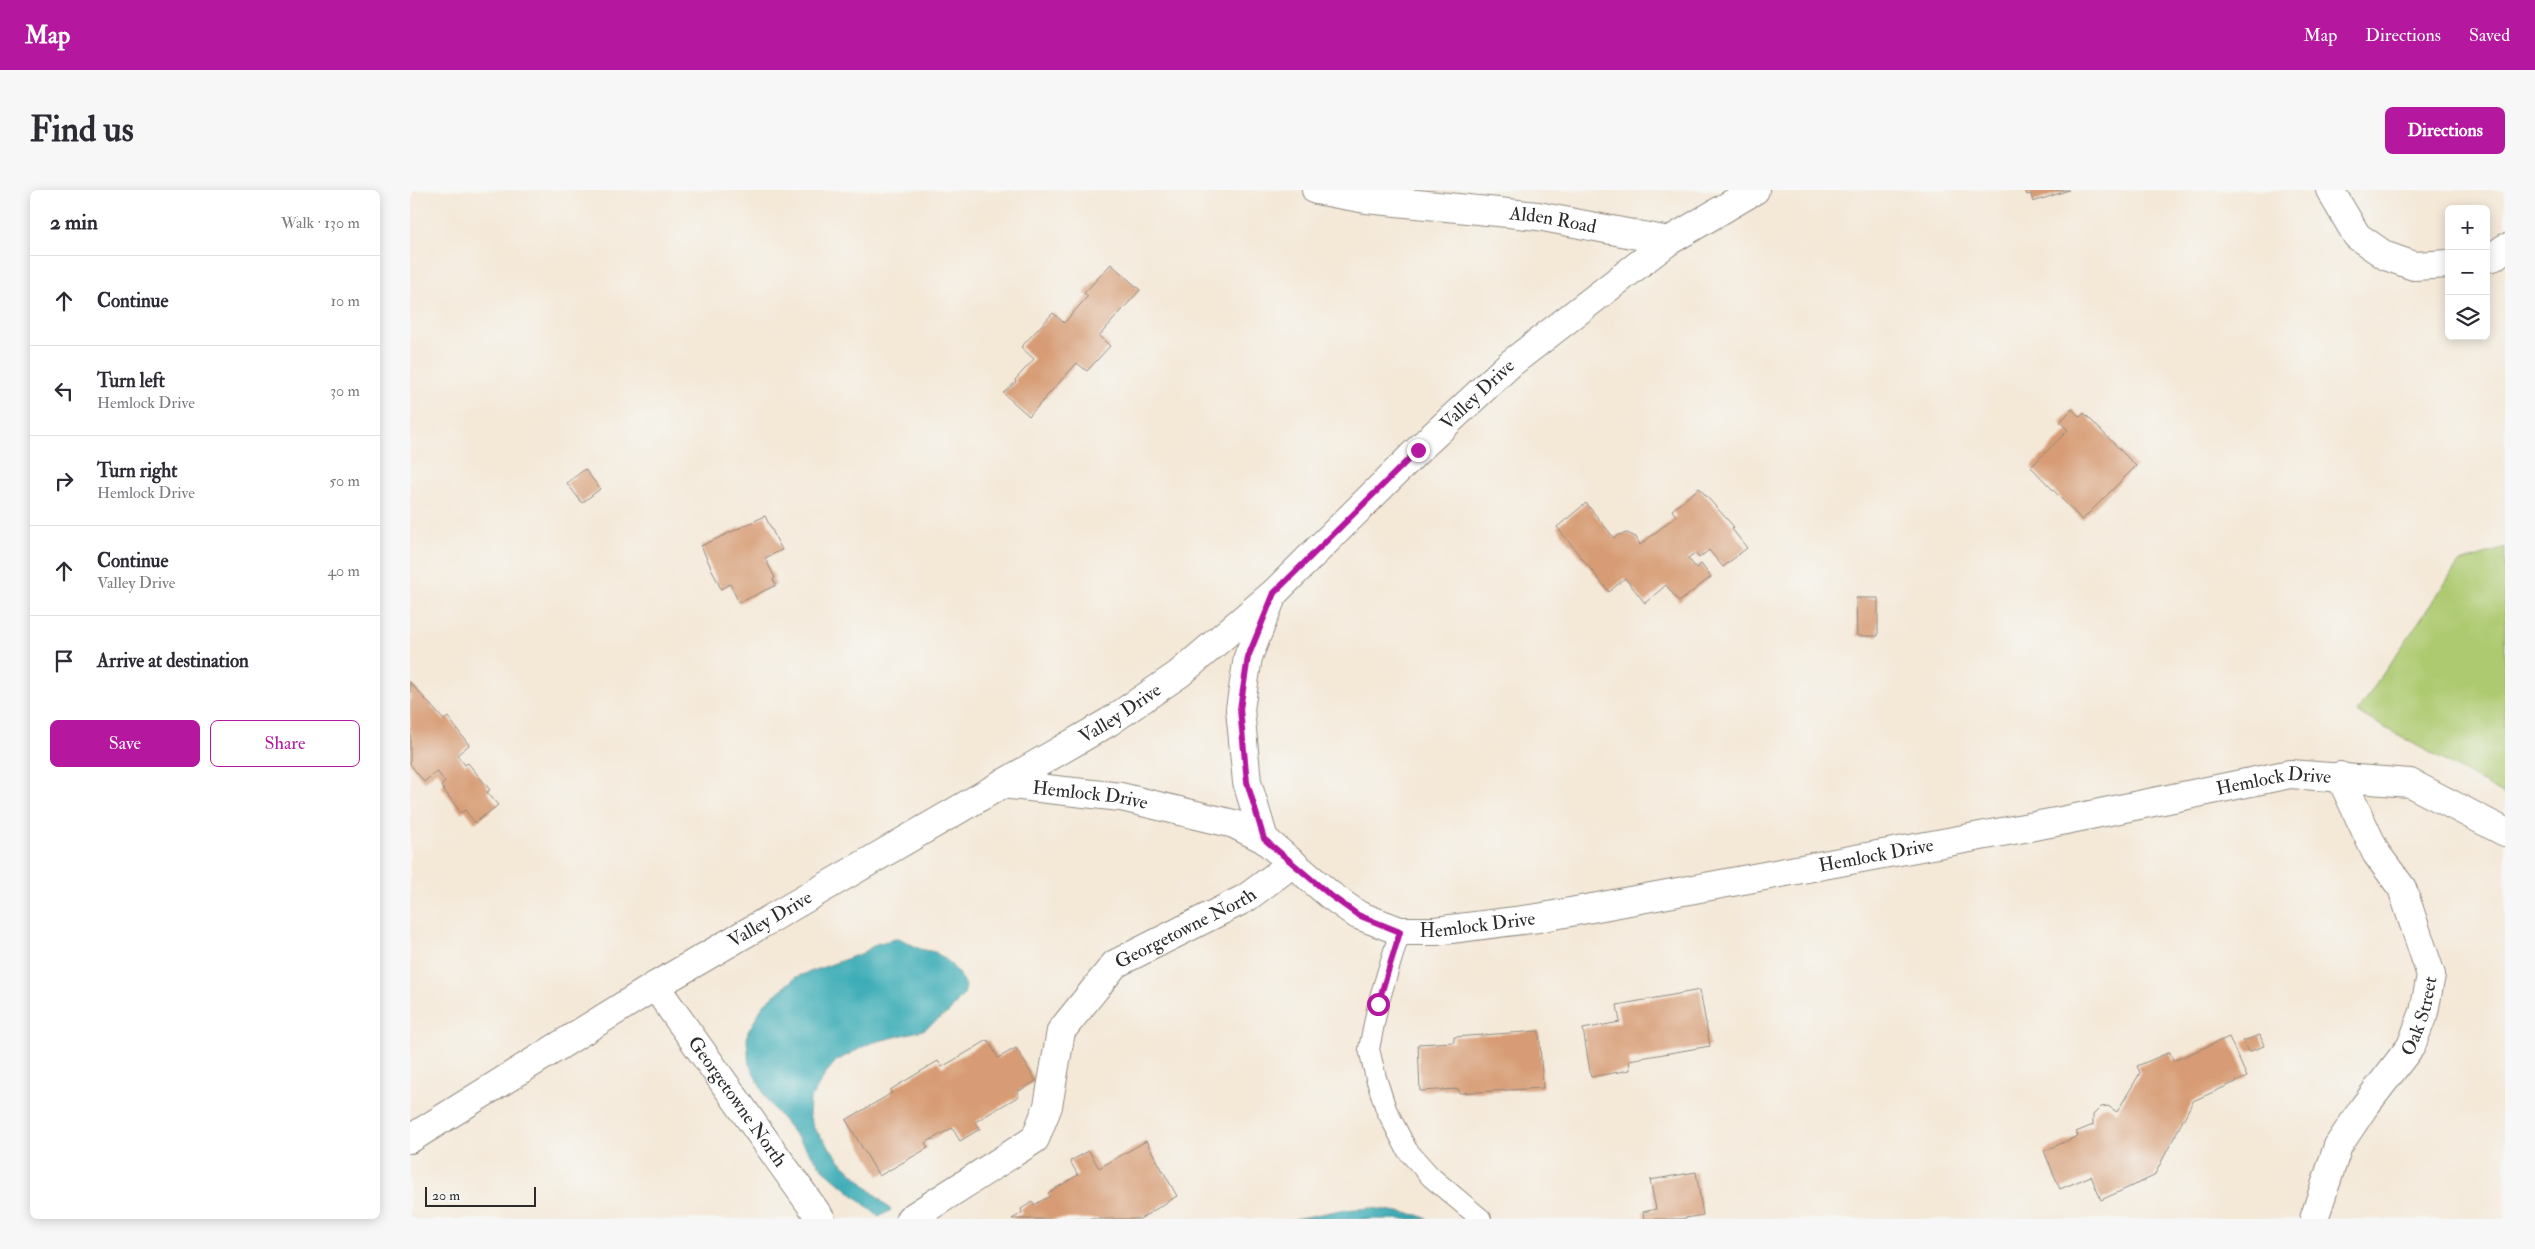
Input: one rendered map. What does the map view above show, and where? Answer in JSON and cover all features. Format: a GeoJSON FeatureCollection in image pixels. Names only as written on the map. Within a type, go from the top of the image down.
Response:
{"type":"FeatureCollection","features":[{"type":"Feature","properties":{"kind":"street","name":"Alden Road"},"geometry":{"type":"LineString","coordinates":[[1316,190],[1366,199],[1538,216],[1670,241]]}},
{"type":"Feature","properties":{"kind":"street","name":"Valley Drive"},"geometry":{"type":"LineString","coordinates":[[410,1139],[655,986],[1109,722],[1179,674],[1274,593],[1411,457],[1510,364],[1670,241],[1755,190]]}},
{"type":"Feature","properties":{"kind":"street"},"geometry":{"type":"LineString","coordinates":[[2330,190],[2357,236],[2386,256],[2414,266],[2445,264]]}},
{"type":"Feature","properties":{"kind":"street"},"geometry":{"type":"LineString","coordinates":[[2490,257],[2505,248]]}},
{"type":"Feature","properties":{"kind":"street"},"geometry":{"type":"LineString","coordinates":[[1264,839],[1247,782],[1240,709],[1248,657],[1274,593]]}},
{"type":"Feature","properties":{"kind":"street","name":"Hemlock Drive"},"geometry":{"type":"LineString","coordinates":[[1001,784],[1122,797],[1234,824],[1264,839],[1330,895],[1358,915],[1400,932],[1435,931],[1538,918],[2061,822],[2290,774],[2340,776],[2410,783],[2505,832]]}},
{"type":"Feature","properties":{"kind":"street","name":"Oak Street"},"geometry":{"type":"LineString","coordinates":[[2314,1219],[2338,1146],[2364,1106],[2411,1046],[2424,1012],[2431,975],[2402,888],[2376,853],[2340,776]]}},
{"type":"Feature","properties":{"kind":"street","name":"Georgetowne North"},"geometry":{"type":"LineString","coordinates":[[910,1219],[1035,1139],[1048,1106],[1061,1031],[1114,964],[1246,898],[1292,863]]}},
{"type":"Feature","properties":{"kind":"street","name":"Georgetowne North"},"geometry":{"type":"LineString","coordinates":[[655,986],[821,1219]]}},
{"type":"Feature","properties":{"kind":"lane"},"geometry":{"type":"LineString","coordinates":[[1400,932],[1378,1004],[1369,1049],[1376,1078],[1386,1109],[1407,1150],[1430,1177],[1481,1219]]}},
{"type":"Feature","properties":{"kind":"green space"},"geometry":{"type":"Polygon","coordinates":[[[2505,548],[2505,795],[2357,712],[2459,563],[2505,548]]]}},
{"type":"Feature","properties":{"kind":"water"},"geometry":{"type":"Polygon","coordinates":[[[899,938],[920,949],[935,952],[949,962],[966,986],[964,994],[949,1012],[923,1030],[871,1043],[836,1061],[826,1073],[810,1100],[809,1115],[814,1128],[842,1163],[891,1210],[879,1217],[822,1168],[767,1100],[749,1064],[747,1040],[748,1032],[764,1004],[796,977],[863,953],[876,944],[899,938]]]}},
{"type":"Feature","properties":{"kind":"water"},"geometry":{"type":"Polygon","coordinates":[[[1372,1208],[1418,1215],[1428,1219],[1295,1219],[1341,1210],[1372,1208]]]}},
{"type":"Feature","properties":{"kind":"building"},"geometry":{"type":"Polygon","coordinates":[[[2025,190],[2069,190],[2033,202],[2031,194],[2027,195],[2025,190]]]}},
{"type":"Feature","properties":{"kind":"building"},"geometry":{"type":"Polygon","coordinates":[[[1111,264],[1140,290],[1099,336],[1110,346],[1087,371],[1077,363],[1029,416],[1003,393],[1016,382],[1015,380],[1034,359],[1021,347],[1053,313],[1064,323],[1088,296],[1084,293],[1111,264]]]}},
{"type":"Feature","properties":{"kind":"building"},"geometry":{"type":"Polygon","coordinates":[[[2072,409],[2080,417],[2084,413],[2136,466],[2082,520],[2031,467],[2068,430],[2060,422],[2072,409]]]}},
{"type":"Feature","properties":{"kind":"building"},"geometry":{"type":"Polygon","coordinates":[[[585,469],[600,489],[582,503],[567,483],[585,469]]]}},
{"type":"Feature","properties":{"kind":"building"},"geometry":{"type":"Polygon","coordinates":[[[1699,488],[1734,527],[1732,529],[1747,548],[1723,567],[1709,550],[1699,558],[1695,553],[1688,558],[1696,568],[1701,564],[1711,577],[1679,602],[1666,585],[1645,603],[1625,578],[1609,592],[1557,527],[1586,503],[1614,538],[1627,533],[1636,537],[1640,545],[1676,516],[1672,510],[1699,488]]]}},
{"type":"Feature","properties":{"kind":"building"},"geometry":{"type":"Polygon","coordinates":[[[765,516],[782,550],[765,558],[775,578],[773,579],[776,585],[739,603],[730,584],[721,589],[701,546],[765,516]]]}},
{"type":"Feature","properties":{"kind":"building"},"geometry":{"type":"Polygon","coordinates":[[[1856,598],[1878,598],[1878,636],[1857,636],[1856,598]]]}},
{"type":"Feature","properties":{"kind":"building"},"geometry":{"type":"Polygon","coordinates":[[[410,682],[444,720],[448,717],[469,745],[457,755],[465,765],[468,763],[490,790],[487,792],[498,805],[475,823],[465,810],[461,813],[441,786],[445,782],[437,771],[424,782],[410,764],[410,682]]]}},
{"type":"Feature","properties":{"kind":"building"},"geometry":{"type":"Polygon","coordinates":[[[1700,990],[1710,1046],[1629,1060],[1630,1070],[1591,1077],[1583,1029],[1620,1022],[1617,1005],[1700,990]]]}},
{"type":"Feature","properties":{"kind":"building"},"geometry":{"type":"Polygon","coordinates":[[[1539,1031],[1543,1088],[1459,1093],[1459,1089],[1420,1091],[1418,1044],[1454,1042],[1454,1037],[1539,1031]]]}},
{"type":"Feature","properties":{"kind":"building"},"geometry":{"type":"Polygon","coordinates":[[[2260,1035],[2264,1046],[2248,1052],[2243,1041],[2260,1035]]]}},
{"type":"Feature","properties":{"kind":"building"},"geometry":{"type":"Polygon","coordinates":[[[2229,1037],[2247,1077],[2193,1101],[2154,1176],[2101,1200],[2091,1176],[2060,1189],[2044,1151],[2078,1136],[2076,1132],[2093,1125],[2093,1115],[2101,1107],[2108,1106],[2117,1112],[2140,1073],[2137,1066],[2170,1052],[2173,1061],[2229,1037]]]}},
{"type":"Feature","properties":{"kind":"building"},"geometry":{"type":"Polygon","coordinates":[[[988,1040],[998,1058],[1016,1048],[1036,1081],[1017,1092],[1019,1096],[975,1122],[980,1129],[960,1141],[952,1128],[925,1143],[928,1148],[879,1176],[846,1120],[892,1093],[890,1090],[938,1061],[942,1067],[988,1040]]]}},
{"type":"Feature","properties":{"kind":"building"},"geometry":{"type":"Polygon","coordinates":[[[1146,1141],[1177,1196],[1140,1219],[1012,1219],[1022,1213],[1021,1209],[1032,1202],[1034,1205],[1050,1196],[1048,1193],[1078,1175],[1070,1161],[1089,1151],[1099,1168],[1146,1141]]]}},
{"type":"Feature","properties":{"kind":"building"},"geometry":{"type":"Polygon","coordinates":[[[1696,1172],[1703,1215],[1680,1219],[1644,1219],[1643,1212],[1656,1209],[1650,1180],[1696,1172]]]}},
{"type":"Feature","properties":{"kind":"route"},"geometry":{"type":"LineString","coordinates":[[1378,1004],[1400,932],[1358,915],[1330,895],[1264,839],[1247,782],[1240,709],[1248,657],[1274,593],[1418,450]]}}]}
